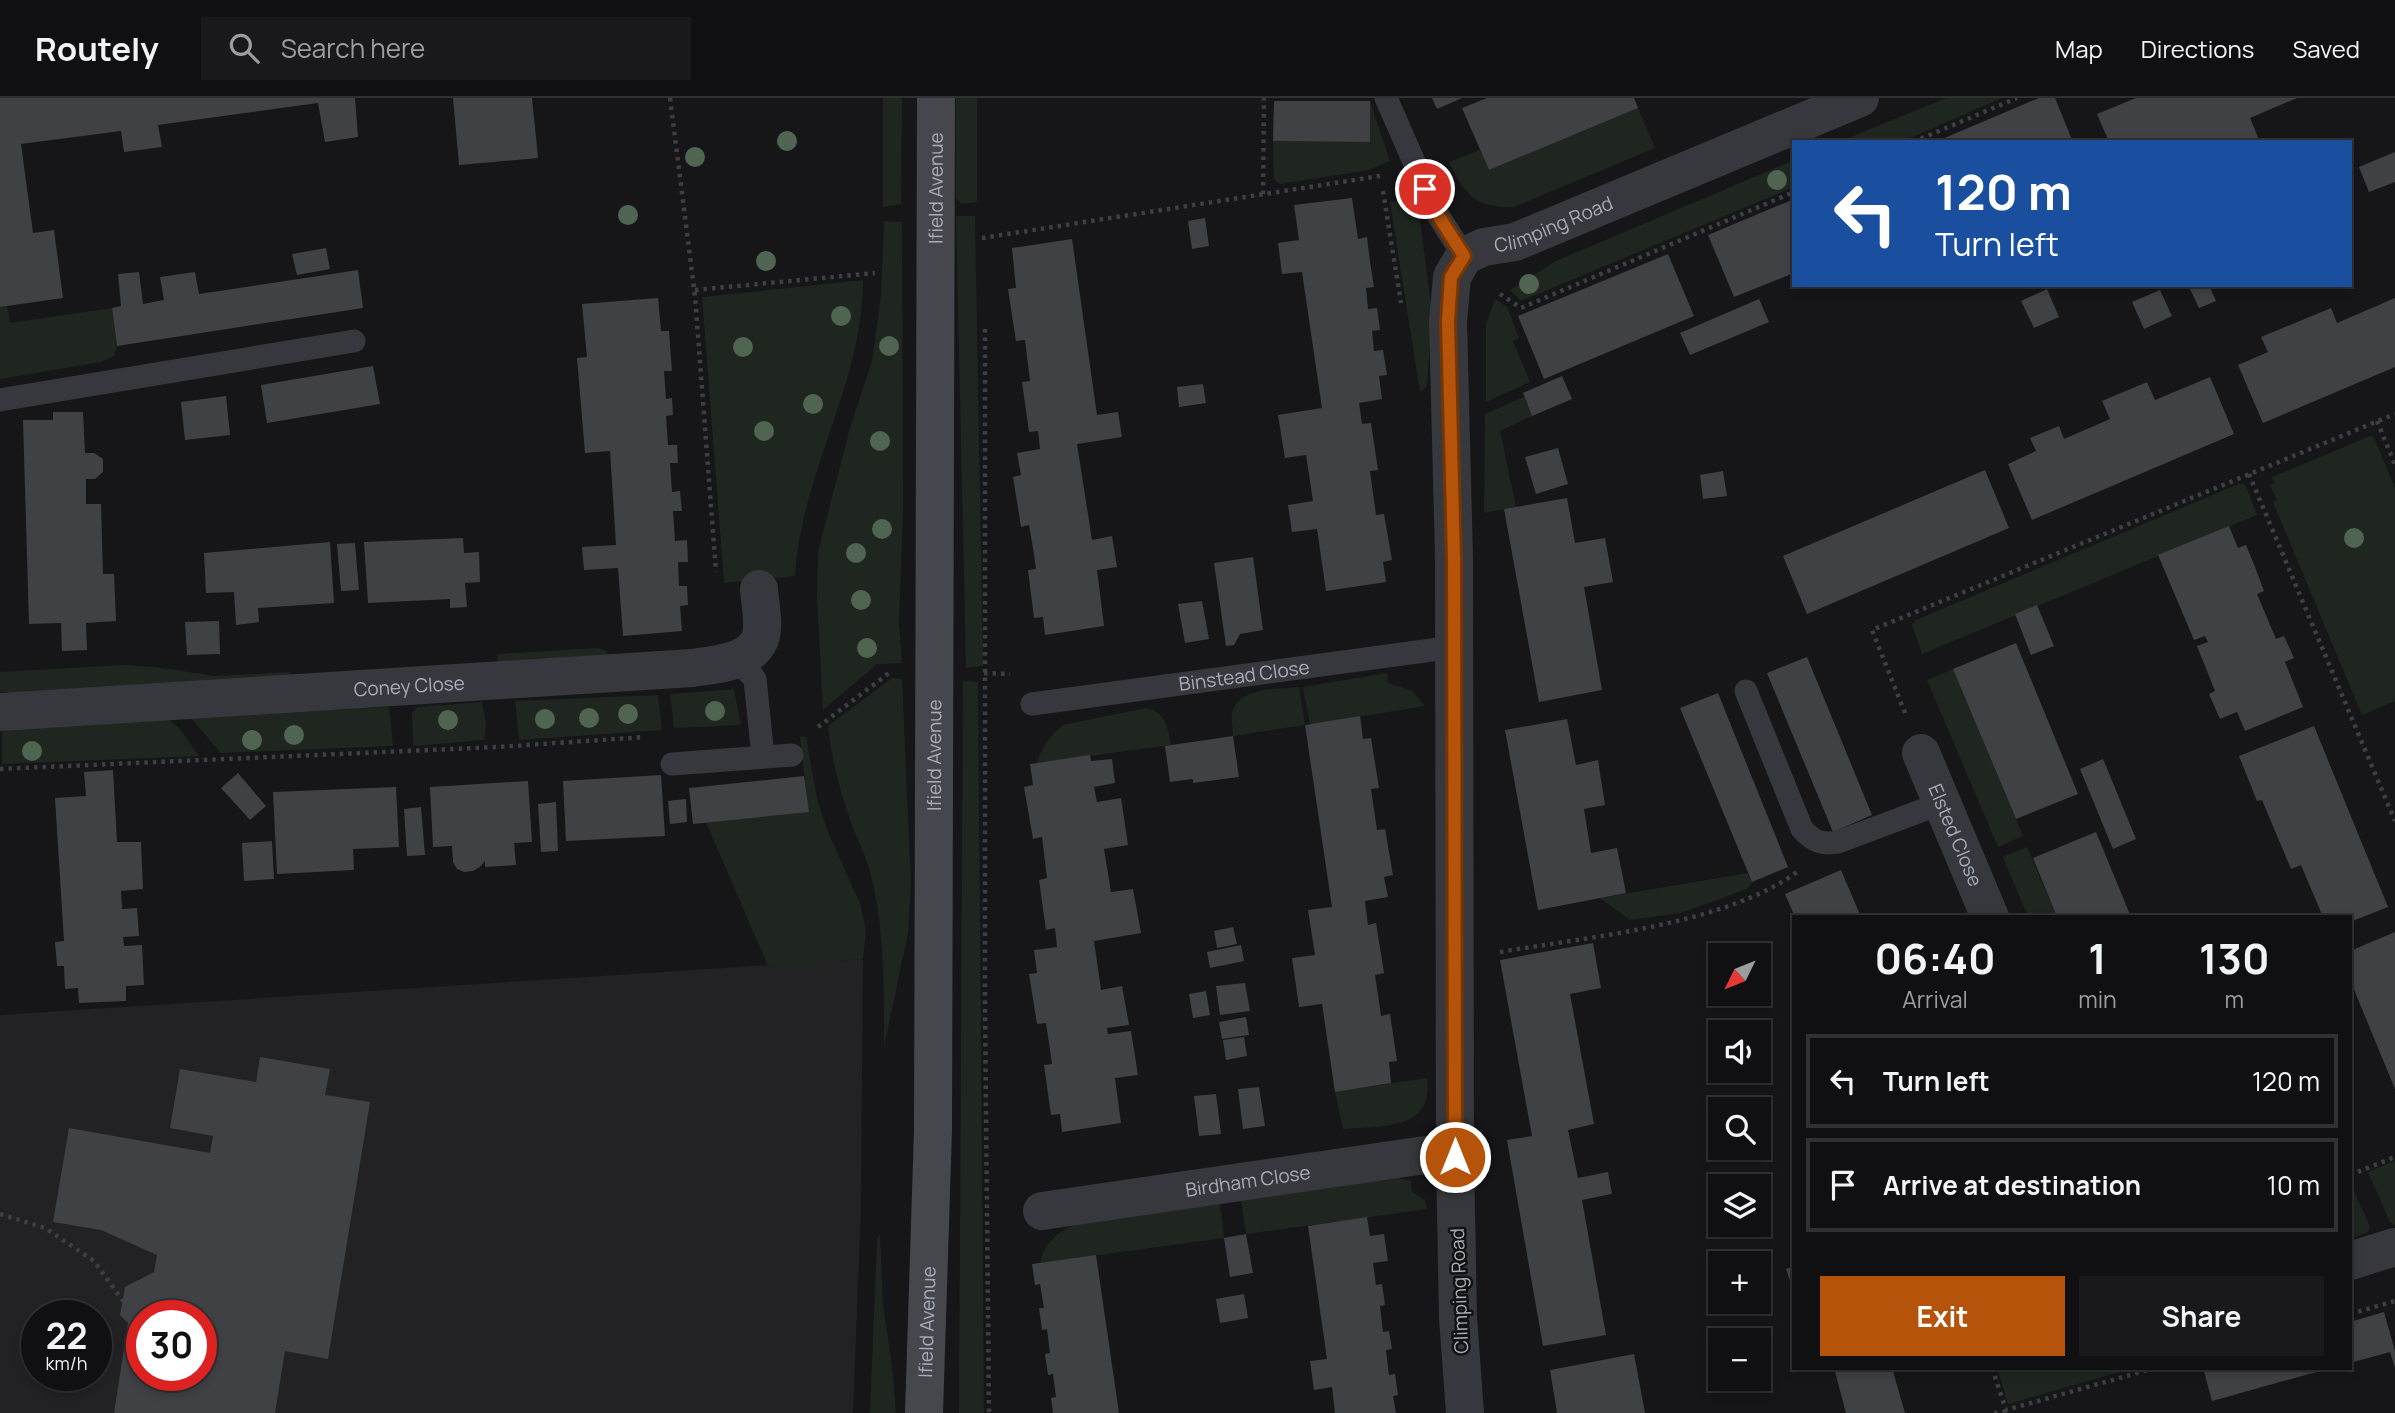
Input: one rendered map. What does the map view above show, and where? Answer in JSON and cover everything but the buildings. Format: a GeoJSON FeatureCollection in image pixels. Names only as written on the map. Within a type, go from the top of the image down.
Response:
{"type":"FeatureCollection","features":[{"type":"Feature","properties":{"kind":"street","name":"Ifield Avenue"},"geometry":{"type":"LineString","coordinates":[[924,1413],[933,1130],[936,98]]}},
{"type":"Feature","properties":{"kind":"street","name":"Climping Road"},"geometry":{"type":"LineString","coordinates":[[1465,1413],[1458,1318],[1455,1157],[1454,647],[1448,321],[1451,277],[1464,256],[1484,247],[1515,242],[1860,98]]}},
{"type":"Feature","properties":{"kind":"street"},"geometry":{"type":"LineString","coordinates":[[737,660],[751,650],[760,638],[759,589]]}},
{"type":"Feature","properties":{"kind":"street","name":"Coney Close"},"geometry":{"type":"LineString","coordinates":[[0,712],[692,668],[737,660]]}},
{"type":"Feature","properties":{"kind":"street","name":"Elsted Close"},"geometry":{"type":"LineString","coordinates":[[1922,753],[1989,915]]}},
{"type":"Feature","properties":{"kind":"street","name":"Birdham Close"},"geometry":{"type":"LineString","coordinates":[[1042,1211],[1418,1156],[1438,1154],[1455,1157]]}},
{"type":"Feature","properties":{"kind":"street"},"geometry":{"type":"LineString","coordinates":[[2352,1260],[2395,1247]]}},
{"type":"Feature","properties":{"kind":"lane"},"geometry":{"type":"LineString","coordinates":[[1386,98],[1436,212],[1464,256]]}},
{"type":"Feature","properties":{"kind":"lane"},"geometry":{"type":"LineString","coordinates":[[0,400],[354,341]]}},
{"type":"Feature","properties":{"kind":"lane","name":"Binstead Close"},"geometry":{"type":"LineString","coordinates":[[1032,704],[1454,647]]}},
{"type":"Feature","properties":{"kind":"lane"},"geometry":{"type":"LineString","coordinates":[[737,660],[755,679],[762,757]]}},
{"type":"Feature","properties":{"kind":"lane"},"geometry":{"type":"LineString","coordinates":[[1746,691],[1802,829],[1811,839],[1824,844],[1838,842],[1942,803]]}},
{"type":"Feature","properties":{"kind":"lane"},"geometry":{"type":"LineString","coordinates":[[672,764],[792,755]]}},
{"type":"Feature","properties":{"kind":"path"},"geometry":{"type":"LineString","coordinates":[[670,98],[695,290],[716,578]]}},
{"type":"Feature","properties":{"kind":"path"},"geometry":{"type":"LineString","coordinates":[[1263,194],[1264,98]]}},
{"type":"Feature","properties":{"kind":"path"},"geometry":{"type":"LineString","coordinates":[[1918,140],[2017,98]]}},
{"type":"Feature","properties":{"kind":"path"},"geometry":{"type":"LineString","coordinates":[[982,238],[1382,176],[1414,166]]}},
{"type":"Feature","properties":{"kind":"path"},"geometry":{"type":"LineString","coordinates":[[1450,299],[1501,293],[1521,308],[1792,193]]}},
{"type":"Feature","properties":{"kind":"path"},"geometry":{"type":"LineString","coordinates":[[982,225],[983,251]]}},
{"type":"Feature","properties":{"kind":"path"},"geometry":{"type":"LineString","coordinates":[[695,290],[875,273]]}},
{"type":"Feature","properties":{"kind":"path"},"geometry":{"type":"LineString","coordinates":[[985,319],[985,1011],[989,1413]]}},
{"type":"Feature","properties":{"kind":"path"},"geometry":{"type":"LineString","coordinates":[[1922,753],[1871,630],[2395,414]]}},
{"type":"Feature","properties":{"kind":"path"},"geometry":{"type":"LineString","coordinates":[[2377,421],[2395,465]]}},
{"type":"Feature","properties":{"kind":"path"},"geometry":{"type":"LineString","coordinates":[[2249,474],[2395,821]]}},
{"type":"Feature","properties":{"kind":"path"},"geometry":{"type":"LineString","coordinates":[[761,730],[819,727],[891,671],[934,668],[1021,674],[1032,704]]}},
{"type":"Feature","properties":{"kind":"path"},"geometry":{"type":"LineString","coordinates":[[0,769],[498,747],[655,736]]}},
{"type":"Feature","properties":{"kind":"path"},"geometry":{"type":"LineString","coordinates":[[1454,960],[1688,917],[1763,892],[1810,862],[1824,844]]}},
{"type":"Feature","properties":{"kind":"path"},"geometry":{"type":"LineString","coordinates":[[2352,1174],[2395,1157]]}},
{"type":"Feature","properties":{"kind":"path"},"geometry":{"type":"LineString","coordinates":[[0,1213],[45,1228],[94,1261],[123,1301]]}},
{"type":"Feature","properties":{"kind":"path"},"geometry":{"type":"LineString","coordinates":[[2352,1313],[2395,1301]]}},
{"type":"Feature","properties":{"kind":"path"},"geometry":{"type":"LineString","coordinates":[[1993,1370],[2006,1412]]}},
{"type":"Feature","properties":{"kind":"path"},"geometry":{"type":"LineString","coordinates":[[1994,1413],[2006,1412],[2148,1370]]}},
{"type":"Feature","properties":{"kind":"shaded area"},"geometry":{"type":"Polygon","coordinates":[[[883,98],[902,98],[901,204],[883,207],[883,98]]]}},
{"type":"Feature","properties":{"kind":"shaded area"},"geometry":{"type":"Polygon","coordinates":[[[956,98],[977,98],[977,202],[962,204],[956,198],[956,98]]]}},
{"type":"Feature","properties":{"kind":"shaded area"},"geometry":{"type":"Polygon","coordinates":[[[1946,98],[2002,98],[1906,140],[1844,140],[1946,98]]]}},
{"type":"Feature","properties":{"kind":"shaded area"},"geometry":{"type":"Polygon","coordinates":[[[1370,101],[1390,161],[1369,170],[1280,184],[1274,179],[1273,141],[1370,142],[1370,101]]]}},
{"type":"Feature","properties":{"kind":"shaded area"},"geometry":{"type":"Polygon","coordinates":[[[1638,108],[1655,148],[1514,207],[1490,205],[1473,197],[1460,183],[1449,162],[1480,150],[1489,170],[1638,108]]]}},
{"type":"Feature","properties":{"kind":"shaded area"},"geometry":{"type":"Polygon","coordinates":[[[1792,161],[1792,188],[1521,301],[1510,290],[1556,261],[1792,161]]]}},
{"type":"Feature","properties":{"kind":"shaded area"},"geometry":{"type":"Polygon","coordinates":[[[1417,198],[1432,312],[1427,386],[1420,392],[1390,202],[1417,198]]]}},
{"type":"Feature","properties":{"kind":"shaded area"},"geometry":{"type":"Polygon","coordinates":[[[956,216],[975,216],[983,666],[966,668],[956,216]]]}},
{"type":"Feature","properties":{"kind":"shaded area"},"geometry":{"type":"Polygon","coordinates":[[[884,221],[902,222],[903,509],[899,623],[902,663],[877,664],[823,710],[817,598],[818,552],[850,428],[872,361],[881,296],[884,221]]]}},
{"type":"Feature","properties":{"kind":"shaded area"},"geometry":{"type":"Polygon","coordinates":[[[863,280],[853,355],[808,501],[795,576],[724,583],[702,297],[863,280]]]}},
{"type":"Feature","properties":{"kind":"shaded area"},"geometry":{"type":"Polygon","coordinates":[[[1495,299],[1507,307],[1519,338],[1513,341],[1530,382],[1486,402],[1486,324],[1495,299]]]}},
{"type":"Feature","properties":{"kind":"shaded area"},"geometry":{"type":"Polygon","coordinates":[[[7,306],[10,323],[112,308],[117,346],[114,356],[101,362],[0,379],[0,307],[7,306]]]}},
{"type":"Feature","properties":{"kind":"shaded area"},"geometry":{"type":"Polygon","coordinates":[[[1524,397],[1532,416],[1500,431],[1516,507],[1484,513],[1485,414],[1524,397]]]}},
{"type":"Feature","properties":{"kind":"shaded area"},"geometry":{"type":"Polygon","coordinates":[[[2373,435],[2395,488],[2395,701],[2362,715],[2273,502],[2277,500],[2270,485],[2274,483],[2272,477],[2373,435]]]}},
{"type":"Feature","properties":{"kind":"shaded area"},"geometry":{"type":"Polygon","coordinates":[[[2241,483],[2246,486],[2257,515],[1922,654],[1912,625],[1916,620],[2241,483]]]}},
{"type":"Feature","properties":{"kind":"shaded area"},"geometry":{"type":"Polygon","coordinates":[[[598,648],[606,651],[609,659],[498,665],[497,654],[598,648]]]}},
{"type":"Feature","properties":{"kind":"shaded area"},"geometry":{"type":"Polygon","coordinates":[[[121,665],[215,676],[289,672],[294,676],[12,693],[0,691],[0,672],[121,665]]]}},
{"type":"Feature","properties":{"kind":"shaded area"},"geometry":{"type":"Polygon","coordinates":[[[1953,669],[2023,836],[1998,847],[1927,680],[1953,669]]]}},
{"type":"Feature","properties":{"kind":"shaded area"},"geometry":{"type":"Polygon","coordinates":[[[1387,673],[1388,683],[1412,691],[1425,706],[1310,725],[1303,687],[1387,673]]]}},
{"type":"Feature","properties":{"kind":"shaded area"},"geometry":{"type":"Polygon","coordinates":[[[892,678],[902,679],[911,884],[908,933],[884,1047],[883,959],[879,915],[868,866],[841,792],[828,726],[892,678]]]}},
{"type":"Feature","properties":{"kind":"shaded area"},"geometry":{"type":"Polygon","coordinates":[[[963,681],[978,682],[984,1413],[959,1413],[963,681]]]}},
{"type":"Feature","properties":{"kind":"shaded area"},"geometry":{"type":"Polygon","coordinates":[[[1299,687],[1305,725],[1233,736],[1232,714],[1235,705],[1242,699],[1260,691],[1299,687]]]}},
{"type":"Feature","properties":{"kind":"shaded area"},"geometry":{"type":"Polygon","coordinates":[[[734,689],[741,725],[674,728],[670,694],[734,689]]]}},
{"type":"Feature","properties":{"kind":"shaded area"},"geometry":{"type":"Polygon","coordinates":[[[658,695],[662,730],[519,740],[515,701],[658,695]]]}},
{"type":"Feature","properties":{"kind":"shaded area"},"geometry":{"type":"Polygon","coordinates":[[[482,702],[486,723],[484,740],[413,746],[412,713],[418,707],[482,702]]]}},
{"type":"Feature","properties":{"kind":"shaded area"},"geometry":{"type":"Polygon","coordinates":[[[389,707],[393,746],[221,753],[190,717],[389,707]]]}},
{"type":"Feature","properties":{"kind":"shaded area"},"geometry":{"type":"Polygon","coordinates":[[[1146,708],[1162,717],[1171,745],[1037,763],[1047,742],[1063,725],[1146,708]]]}},
{"type":"Feature","properties":{"kind":"shaded area"},"geometry":{"type":"Polygon","coordinates":[[[167,718],[180,729],[199,756],[2,764],[2,732],[14,727],[167,718]]]}},
{"type":"Feature","properties":{"kind":"shaded area"},"geometry":{"type":"Polygon","coordinates":[[[800,736],[806,737],[817,799],[828,832],[861,906],[866,932],[863,959],[768,966],[706,822],[808,811],[800,736]]]}},
{"type":"Feature","properties":{"kind":"shaded area"},"geometry":{"type":"Polygon","coordinates":[[[2027,847],[2056,915],[2027,915],[2003,857],[2027,847]]]}},
{"type":"Feature","properties":{"kind":"shaded area"},"geometry":{"type":"Polygon","coordinates":[[[1748,873],[1752,882],[1747,889],[1681,913],[1630,920],[1600,898],[1748,873]]]}},
{"type":"Feature","properties":{"kind":"shaded area"},"geometry":{"type":"Polygon","coordinates":[[[863,959],[861,1206],[853,1413],[0,1413],[0,1015],[863,959]]]}},
{"type":"Feature","properties":{"kind":"shaded area"},"geometry":{"type":"Polygon","coordinates":[[[1427,1078],[1427,1096],[1414,1117],[1388,1125],[1343,1129],[1335,1092],[1427,1078]]]}},
{"type":"Feature","properties":{"kind":"shaded area"},"geometry":{"type":"Polygon","coordinates":[[[2395,1161],[2395,1225],[2390,1222],[2368,1172],[2395,1161]]]}},
{"type":"Feature","properties":{"kind":"shaded area"},"geometry":{"type":"Polygon","coordinates":[[[1393,1177],[1411,1181],[1412,1192],[1425,1200],[1427,1209],[1246,1234],[1241,1199],[1393,1177]]]}},
{"type":"Feature","properties":{"kind":"shaded area"},"geometry":{"type":"Polygon","coordinates":[[[2352,1186],[2370,1227],[2368,1232],[2352,1238],[2352,1186]]]}},
{"type":"Feature","properties":{"kind":"shaded area"},"geometry":{"type":"Polygon","coordinates":[[[1220,1202],[1224,1238],[1040,1263],[1053,1238],[1077,1224],[1220,1202]]]}},
{"type":"Feature","properties":{"kind":"shaded area"},"geometry":{"type":"Polygon","coordinates":[[[880,1234],[883,1305],[896,1413],[870,1413],[877,1240],[880,1234]]]}},
{"type":"Feature","properties":{"kind":"shaded area"},"geometry":{"type":"Polygon","coordinates":[[[1998,1370],[2127,1370],[2008,1404],[1998,1370]]]}},
{"type":"Feature","properties":{"kind":"route"},"geometry":{"type":"LineString","coordinates":[[1425,189],[1464,256],[1451,277],[1448,321],[1454,558],[1455,1157]]}}]}
